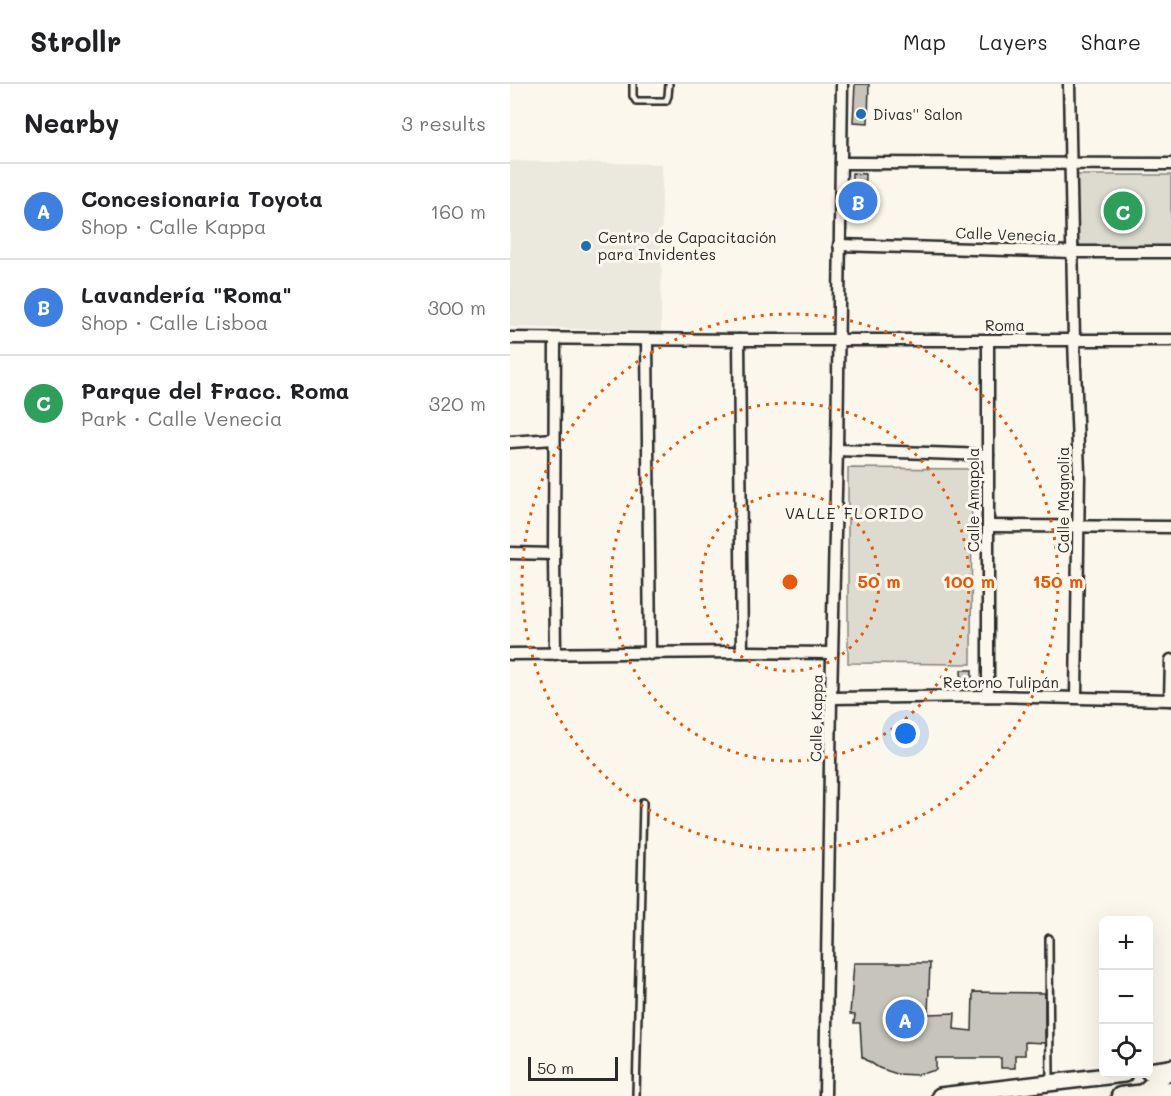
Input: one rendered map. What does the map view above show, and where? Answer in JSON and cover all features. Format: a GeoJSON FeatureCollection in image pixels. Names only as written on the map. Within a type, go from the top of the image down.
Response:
{"type":"FeatureCollection","features":[{"type":"Feature","properties":{"kind":"main road"},"geometry":{"type":"LineString","coordinates":[[1143,1093],[1171,1068]]}},
{"type":"Feature","properties":{"kind":"main road"},"geometry":{"type":"LineString","coordinates":[[1120,1096],[1171,1090]]}},
{"type":"Feature","properties":{"kind":"street","name":"Calle Kappa"},"geometry":{"type":"LineString","coordinates":[[825,1096],[842,84]]}},
{"type":"Feature","properties":{"kind":"street","name":"Calle Magnolia"},"geometry":{"type":"LineString","coordinates":[[1069,84],[1074,340],[1078,419],[1077,697]]}},
{"type":"Feature","properties":{"kind":"street"},"geometry":{"type":"LineString","coordinates":[[841,163],[1171,164]]}},
{"type":"Feature","properties":{"kind":"street","name":"Calle Venecia"},"geometry":{"type":"LineString","coordinates":[[839,245],[1072,252],[1171,252]]}},
{"type":"Feature","properties":{"kind":"street","name":"Roma"},"geometry":{"type":"LineString","coordinates":[[510,338],[1171,340]]}},
{"type":"Feature","properties":{"kind":"street"},"geometry":{"type":"LineString","coordinates":[[555,339],[555,654]]}},
{"type":"Feature","properties":{"kind":"street"},"geometry":{"type":"LineString","coordinates":[[647,340],[650,654]]}},
{"type":"Feature","properties":{"kind":"street"},"geometry":{"type":"LineString","coordinates":[[739,340],[742,652]]}},
{"type":"Feature","properties":{"kind":"street","name":"Calle Amapola"},"geometry":{"type":"LineString","coordinates":[[987,340],[988,696]]}},
{"type":"Feature","properties":{"kind":"street"},"geometry":{"type":"LineString","coordinates":[[510,442],[554,440]]}},
{"type":"Feature","properties":{"kind":"street"},"geometry":{"type":"LineString","coordinates":[[837,450],[988,455]]}},
{"type":"Feature","properties":{"kind":"street"},"geometry":{"type":"LineString","coordinates":[[988,526],[1171,527]]}},
{"type":"Feature","properties":{"kind":"street"},"geometry":{"type":"LineString","coordinates":[[510,554],[554,554]]}},
{"type":"Feature","properties":{"kind":"street"},"geometry":{"type":"LineString","coordinates":[[510,654],[832,653]]}},
{"type":"Feature","properties":{"kind":"street"},"geometry":{"type":"LineString","coordinates":[[1171,660],[1171,700]]}},
{"type":"Feature","properties":{"kind":"street","name":"Retorno Tulipán"},"geometry":{"type":"LineString","coordinates":[[831,698],[988,696],[1171,700]]}},
{"type":"Feature","properties":{"kind":"street"},"geometry":{"type":"LineString","coordinates":[[1153,1070],[1171,1068]]}},
{"type":"Feature","properties":{"kind":"street"},"geometry":{"type":"LineString","coordinates":[[940,1096],[1099,1077]]}},
{"type":"Feature","properties":{"kind":"lane"},"geometry":{"type":"LineString","coordinates":[[633,84],[633,96],[636,101],[666,102],[669,96],[669,84]]}},
{"type":"Feature","properties":{"kind":"lane"},"geometry":{"type":"LineString","coordinates":[[636,1096],[643,802]]}},
{"type":"Feature","properties":{"kind":"lane"},"geometry":{"type":"LineString","coordinates":[[1049,938],[1050,1082]]}},
{"type":"Feature","properties":{"kind":"shaded area","name":"Centro de Capacitación para Invidentes"},"geometry":{"type":"Polygon","coordinates":[[[510,161],[662,164],[661,331],[510,327],[510,161]]]}},
{"type":"Feature","properties":{"kind":"shaded area"},"geometry":{"type":"Polygon","coordinates":[[[1075,175],[1171,175],[1171,248],[1075,248],[1075,175]]]}},
{"type":"Feature","properties":{"kind":"shaded area"},"geometry":{"type":"Polygon","coordinates":[[[848,468],[972,469],[971,664],[848,663],[848,468]]]}},
{"type":"Feature","properties":{"kind":"building"},"geometry":{"type":"Polygon","coordinates":[[[855,84],[869,84],[868,123],[853,122],[855,84]]]}},
{"type":"Feature","properties":{"kind":"building"},"geometry":{"type":"Polygon","coordinates":[[[852,173],[865,174],[864,211],[851,210],[852,173]]]}},
{"type":"Feature","properties":{"kind":"building"},"geometry":{"type":"Polygon","coordinates":[[[961,670],[972,670],[972,689],[962,689],[961,670]]]}},
{"type":"Feature","properties":{"kind":"building"},"geometry":{"type":"Polygon","coordinates":[[[854,963],[930,963],[928,1014],[955,1013],[954,1029],[972,1031],[973,992],[1045,993],[1045,1043],[1025,1042],[1025,1055],[1015,1055],[1015,1068],[1001,1068],[1001,1058],[936,1058],[936,1070],[917,1075],[897,1074],[879,1068],[862,1057],[860,1023],[854,1023],[855,1015],[850,1014],[854,963]]]}},
{"type":"Feature","properties":{"kind":"place","name":"Divas'' Salon"},"geometry":{"type":"Point","coordinates":[861,114]}},
{"type":"Feature","properties":{"kind":"place","name":"Lavandería \"Roma\""},"geometry":{"type":"Point","coordinates":[858,201]}},
{"type":"Feature","properties":{"kind":"place","name":"Parque del Fracc. Roma"},"geometry":{"type":"Point","coordinates":[1123,211]}},
{"type":"Feature","properties":{"kind":"place","name":"Centro de Capacitación para Invidentes"},"geometry":{"type":"Point","coordinates":[586,246]}},
{"type":"Feature","properties":{"kind":"place","name":"Concesionaria Toyota"},"geometry":{"type":"Point","coordinates":[905,1019]}},
{"type":"Feature","properties":{"kind":"district","name":"VALLE FLORIDO"},"geometry":{"type":"Point","coordinates":[855,512]}}]}
